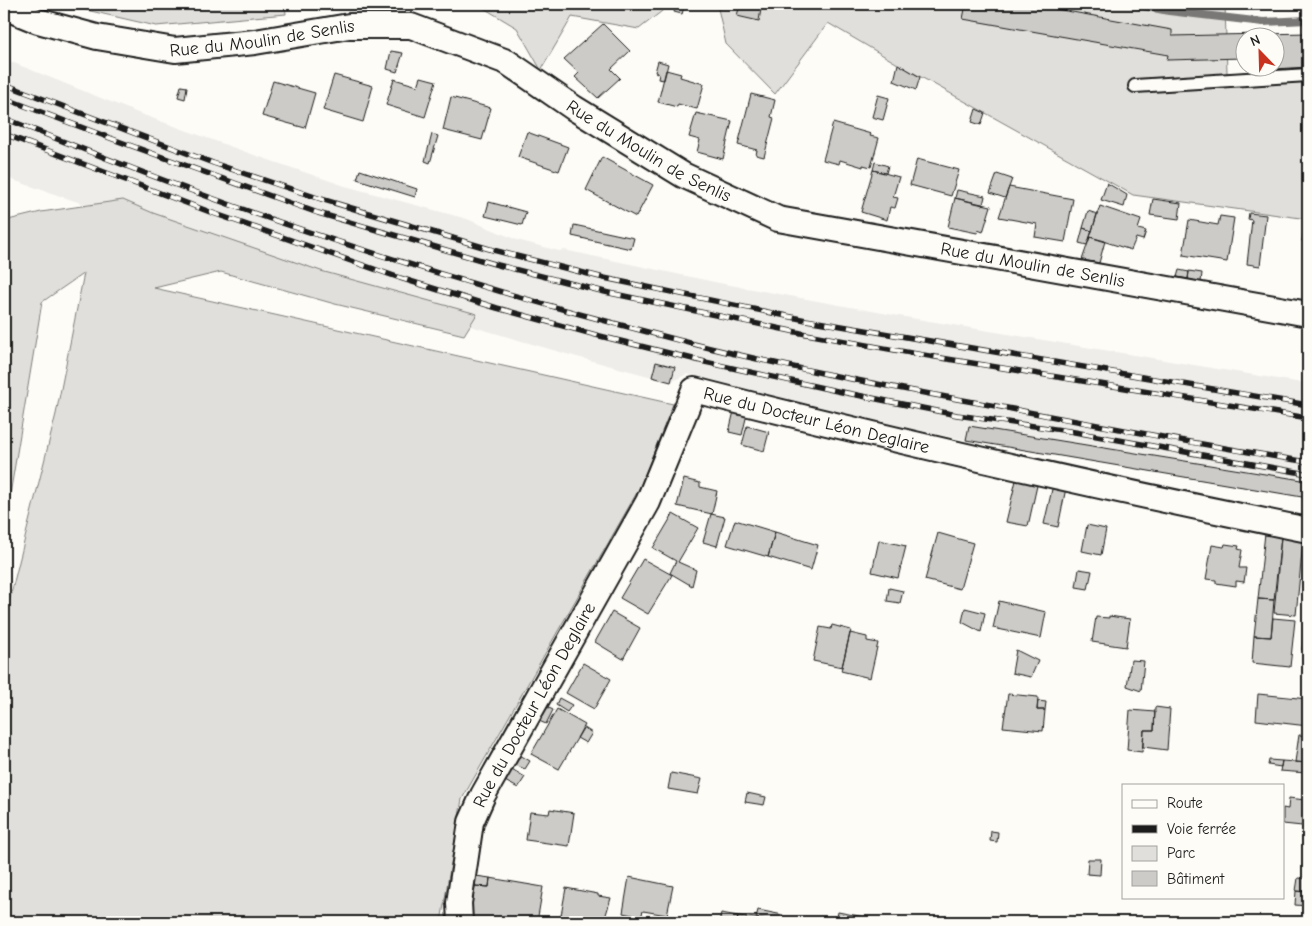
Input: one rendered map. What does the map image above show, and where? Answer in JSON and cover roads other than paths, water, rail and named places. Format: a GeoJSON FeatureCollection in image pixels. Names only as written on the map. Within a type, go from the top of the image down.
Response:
{"type":"FeatureCollection","features":[{"type":"Feature","properties":{"kind":"street","name":"Rue du Moulin de Senlis"},"geometry":{"type":"LineString","coordinates":[[4,7],[38,20],[97,37],[174,50],[255,42],[350,26],[411,26],[507,62],[574,108],[683,175],[778,219],[1308,314]]}},
{"type":"Feature","properties":{"kind":"street","name":"Rue du Docteur Léon Deglaire"},"geometry":{"type":"LineString","coordinates":[[460,922],[459,903],[471,822],[483,795],[648,502],[694,390],[877,436],[1139,496],[1308,530]]}},
{"type":"Feature","properties":{"kind":"lane"},"geometry":{"type":"LineString","coordinates":[[1136,86],[1308,75]]}},
{"type":"Feature","properties":{"kind":"waterway"},"geometry":{"type":"LineString","coordinates":[[1133,4],[1169,11],[1263,22],[1308,20]]}},
{"type":"Feature","properties":{"kind":"railway"},"geometry":{"type":"LineString","coordinates":[[4,84],[213,163],[321,199],[493,250],[604,278],[806,320],[1308,405]]}},
{"type":"Feature","properties":{"kind":"railway"},"geometry":{"type":"LineString","coordinates":[[4,98],[318,213],[498,265],[605,292],[801,333],[911,353],[1308,418]]}},
{"type":"Feature","properties":{"kind":"railway"},"geometry":{"type":"LineString","coordinates":[[4,118],[194,192],[270,219],[438,273],[612,323],[742,356],[830,375],[1308,462]]}},
{"type":"Feature","properties":{"kind":"railway"},"geometry":{"type":"LineString","coordinates":[[4,134],[210,212],[400,278],[497,308],[596,335],[705,362],[957,415],[1069,431],[1308,474]]}}]}
